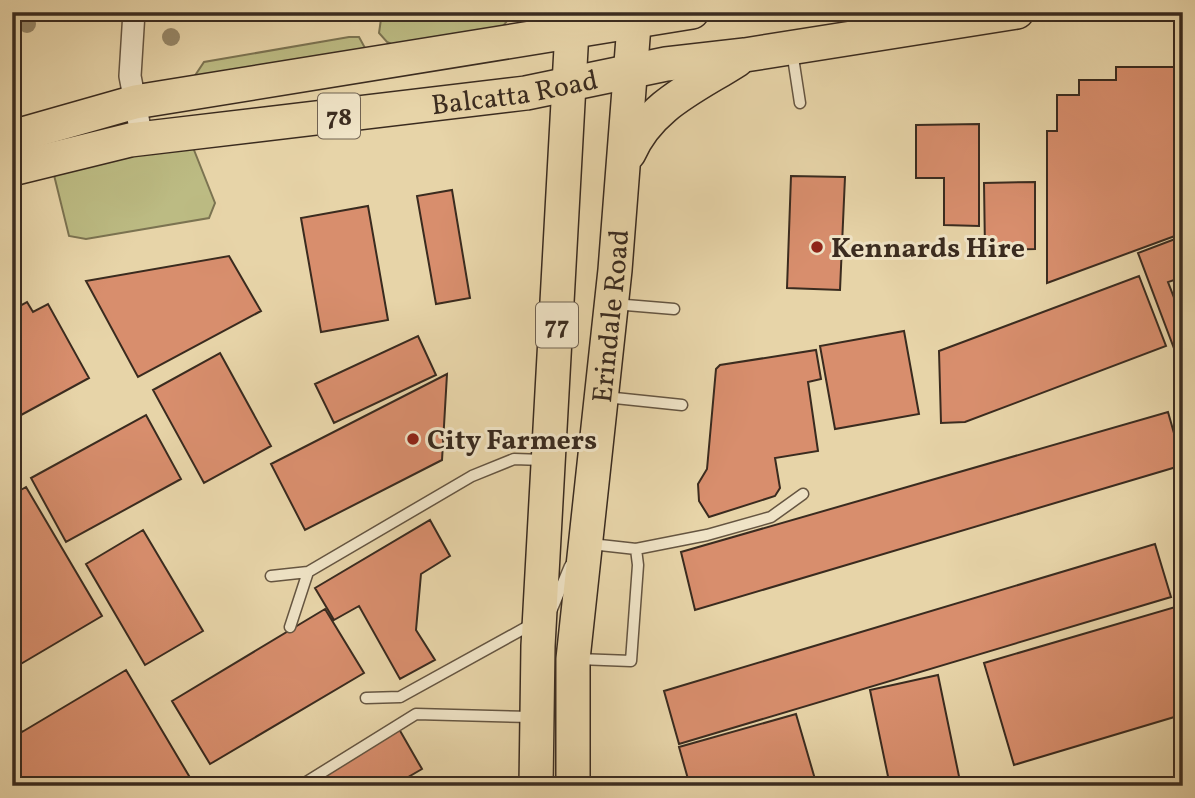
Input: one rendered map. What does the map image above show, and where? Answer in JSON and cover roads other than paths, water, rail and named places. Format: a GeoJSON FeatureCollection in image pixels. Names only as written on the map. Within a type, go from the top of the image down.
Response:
{"type":"FeatureCollection","features":[{"type":"Feature","properties":{"kind":"main road","name":"Balcatta Road"},"geometry":{"type":"LineString","coordinates":[[12,137],[135,102],[573,23],[692,12]]}},
{"type":"Feature","properties":{"kind":"main road","name":"Balcatta Road"},"geometry":{"type":"LineString","coordinates":[[12,169],[142,139],[569,85],[631,71],[1017,12]]}},
{"type":"Feature","properties":{"kind":"main road","name":"Erindale Road"},"geometry":{"type":"LineString","coordinates":[[573,786],[573,659],[625,163],[635,17]]}},
{"type":"Feature","properties":{"kind":"main road","name":"Erindale Road"},"geometry":{"type":"LineString","coordinates":[[536,786],[539,633],[573,23]]}},
{"type":"Feature","properties":{"kind":"main road"},"geometry":{"type":"LineString","coordinates":[[625,163],[638,132],[653,114],[745,55]]}},
{"type":"Feature","properties":{"kind":"street"},"geometry":{"type":"LineString","coordinates":[[134,12],[130,76],[142,139]]}},
{"type":"Feature","properties":{"kind":"lane"},"geometry":{"type":"LineString","coordinates":[[791,48],[800,103]]}},
{"type":"Feature","properties":{"kind":"lane"},"geometry":{"type":"LineString","coordinates":[[611,303],[674,309]]}},
{"type":"Feature","properties":{"kind":"lane"},"geometry":{"type":"LineString","coordinates":[[601,382],[607,393],[615,398],[682,405]]}},
{"type":"Feature","properties":{"kind":"lane"},"geometry":{"type":"LineString","coordinates":[[271,576],[308,572],[472,476],[514,459],[549,460]]}},
{"type":"Feature","properties":{"kind":"lane"},"geometry":{"type":"LineString","coordinates":[[503,639],[523,638],[539,633],[586,534],[636,549],[707,535],[771,517],[803,494]]}},
{"type":"Feature","properties":{"kind":"lane"},"geometry":{"type":"LineString","coordinates":[[573,659],[631,661],[638,565],[636,549]]}},
{"type":"Feature","properties":{"kind":"lane"},"geometry":{"type":"LineString","coordinates":[[290,627],[308,572]]}},
{"type":"Feature","properties":{"kind":"lane"},"geometry":{"type":"LineString","coordinates":[[366,698],[400,697],[503,639],[539,633]]}},
{"type":"Feature","properties":{"kind":"lane"},"geometry":{"type":"LineString","coordinates":[[300,786],[416,714],[536,717]]}},
{"type":"Feature","properties":{"kind":"place","name":"Kennards Hire"},"geometry":{"type":"Point","coordinates":[817,247]}},
{"type":"Feature","properties":{"kind":"place","name":"City Farmers"},"geometry":{"type":"Point","coordinates":[413,439]}}]}
